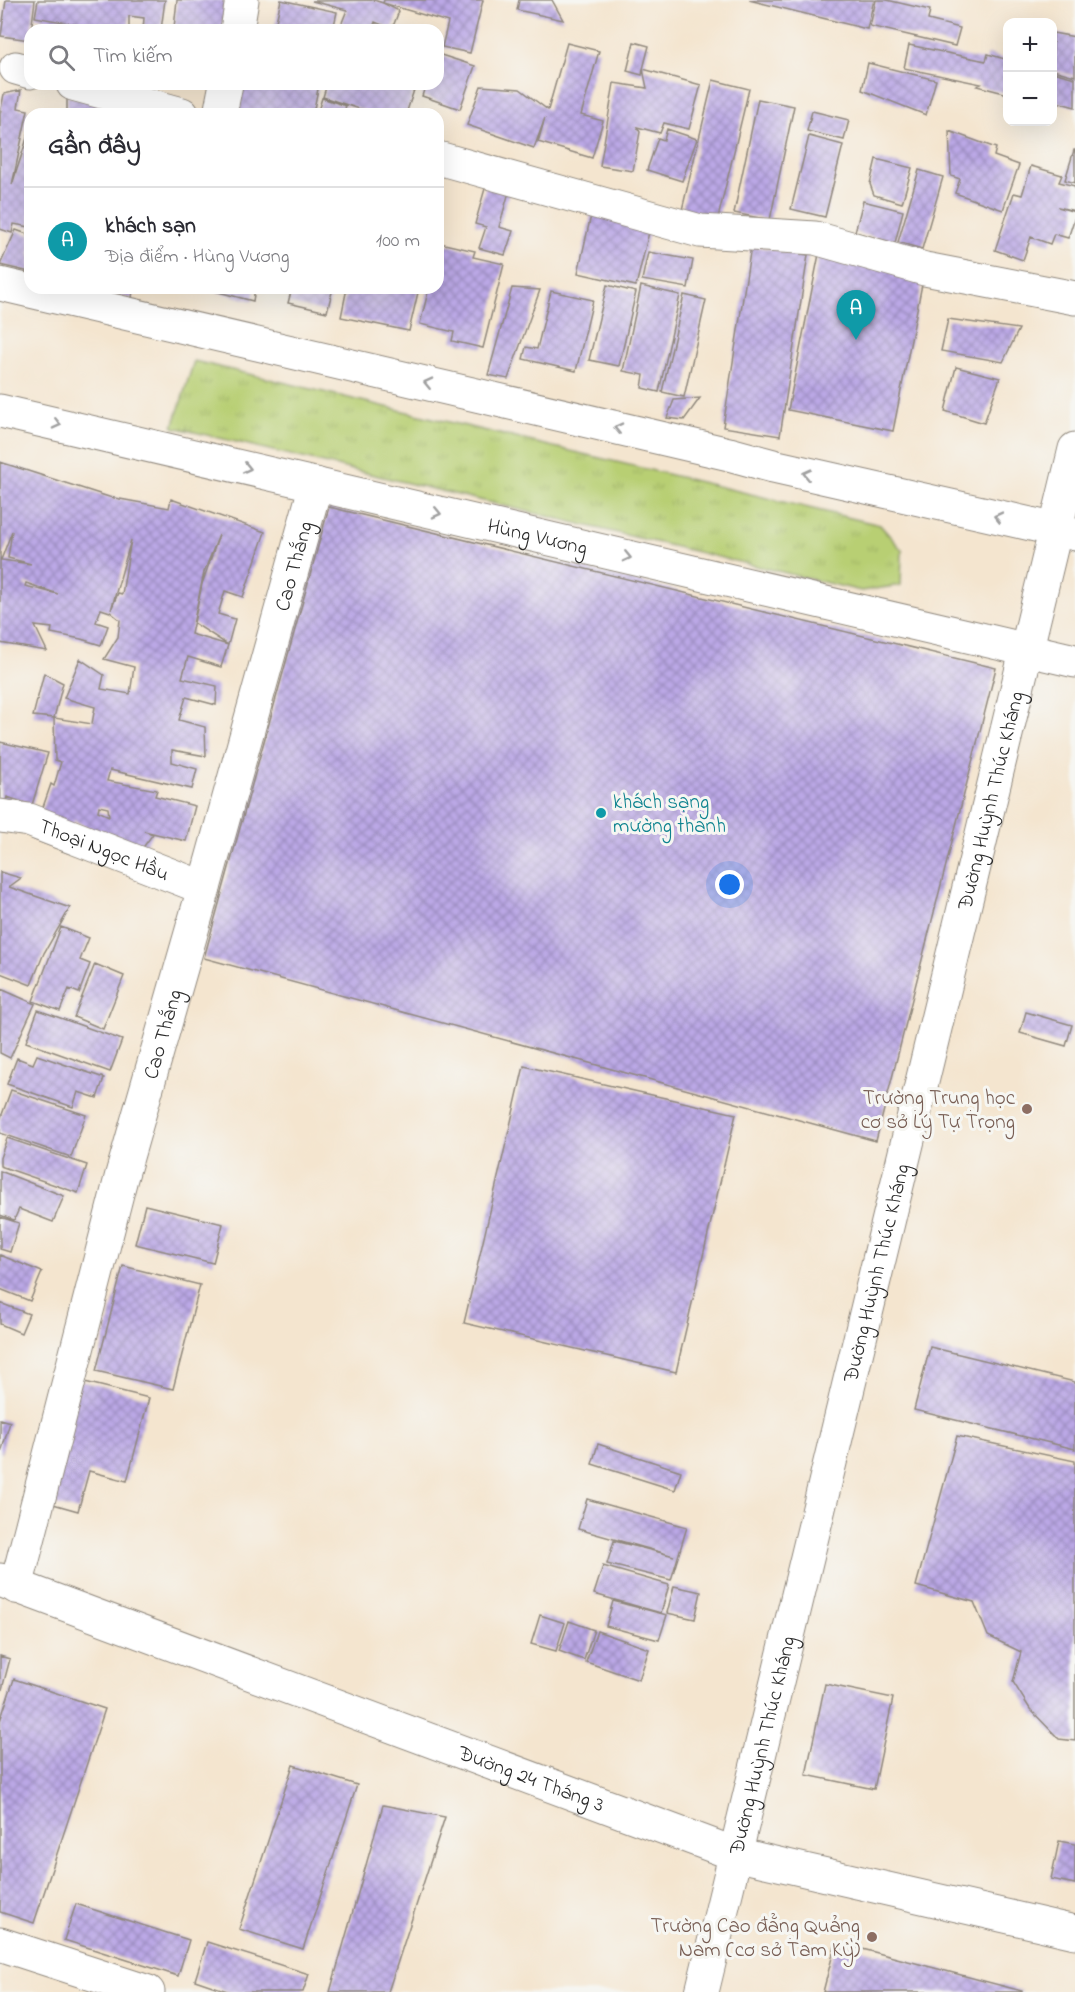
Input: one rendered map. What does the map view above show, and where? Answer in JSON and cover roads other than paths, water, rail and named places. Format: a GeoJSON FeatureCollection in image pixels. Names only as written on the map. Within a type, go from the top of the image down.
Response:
{"type":"FeatureCollection","features":[{"type":"Feature","properties":{"kind":"street"},"geometry":{"type":"LineString","coordinates":[[238,24],[242,0]]}},
{"type":"Feature","properties":{"kind":"street"},"geometry":{"type":"LineString","coordinates":[[95,90],[160,108]]}},
{"type":"Feature","properties":{"kind":"street"},"geometry":{"type":"LineString","coordinates":[[221,108],[225,90]]}},
{"type":"Feature","properties":{"kind":"street"},"geometry":{"type":"LineString","coordinates":[[444,160],[700,231],[814,238],[925,269],[1075,298]]}},
{"type":"Feature","properties":{"kind":"street"},"geometry":{"type":"LineString","coordinates":[[0,284],[24,290]]}},
{"type":"Feature","properties":{"kind":"street"},"geometry":{"type":"LineString","coordinates":[[43,294],[1065,532]]}},
{"type":"Feature","properties":{"kind":"street","name":"Hùng Vương"},"geometry":{"type":"LineString","coordinates":[[0,411],[1075,661]]}},
{"type":"Feature","properties":{"kind":"street","name":"Đường Huỳnh Thúc Kháng"},"geometry":{"type":"LineString","coordinates":[[702,1992],[1026,650],[1065,532],[1075,449]]}},
{"type":"Feature","properties":{"kind":"street","name":"Cao Thắng"},"geometry":{"type":"LineString","coordinates":[[8,1583],[316,484]]}},
{"type":"Feature","properties":{"kind":"street","name":"Thoại Ngọc Hầu"},"geometry":{"type":"LineString","coordinates":[[0,816],[29,820],[204,888]]}},
{"type":"Feature","properties":{"kind":"street","name":"Đường 24 Tháng 3"},"geometry":{"type":"LineString","coordinates":[[8,1583],[735,1854],[1075,1932]]}},
{"type":"Feature","properties":{"kind":"street"},"geometry":{"type":"LineString","coordinates":[[0,1944],[148,1992]]}},
{"type":"Feature","properties":{"kind":"place","name":"khách sạn"},"geometry":{"type":"Point","coordinates":[856,340]}},
{"type":"Feature","properties":{"kind":"place","name":"khách sạng mường thanh"},"geometry":{"type":"Point","coordinates":[601,813]}},
{"type":"Feature","properties":{"kind":"place","name":"Trường Trung học cơ sở Lý Tự Trọng"},"geometry":{"type":"Point","coordinates":[1027,1109]}},
{"type":"Feature","properties":{"kind":"place","name":"Trường Cao đẳng Quảng Nam (cơ sở Tam Kỳ)"},"geometry":{"type":"Point","coordinates":[872,1937]}}]}
